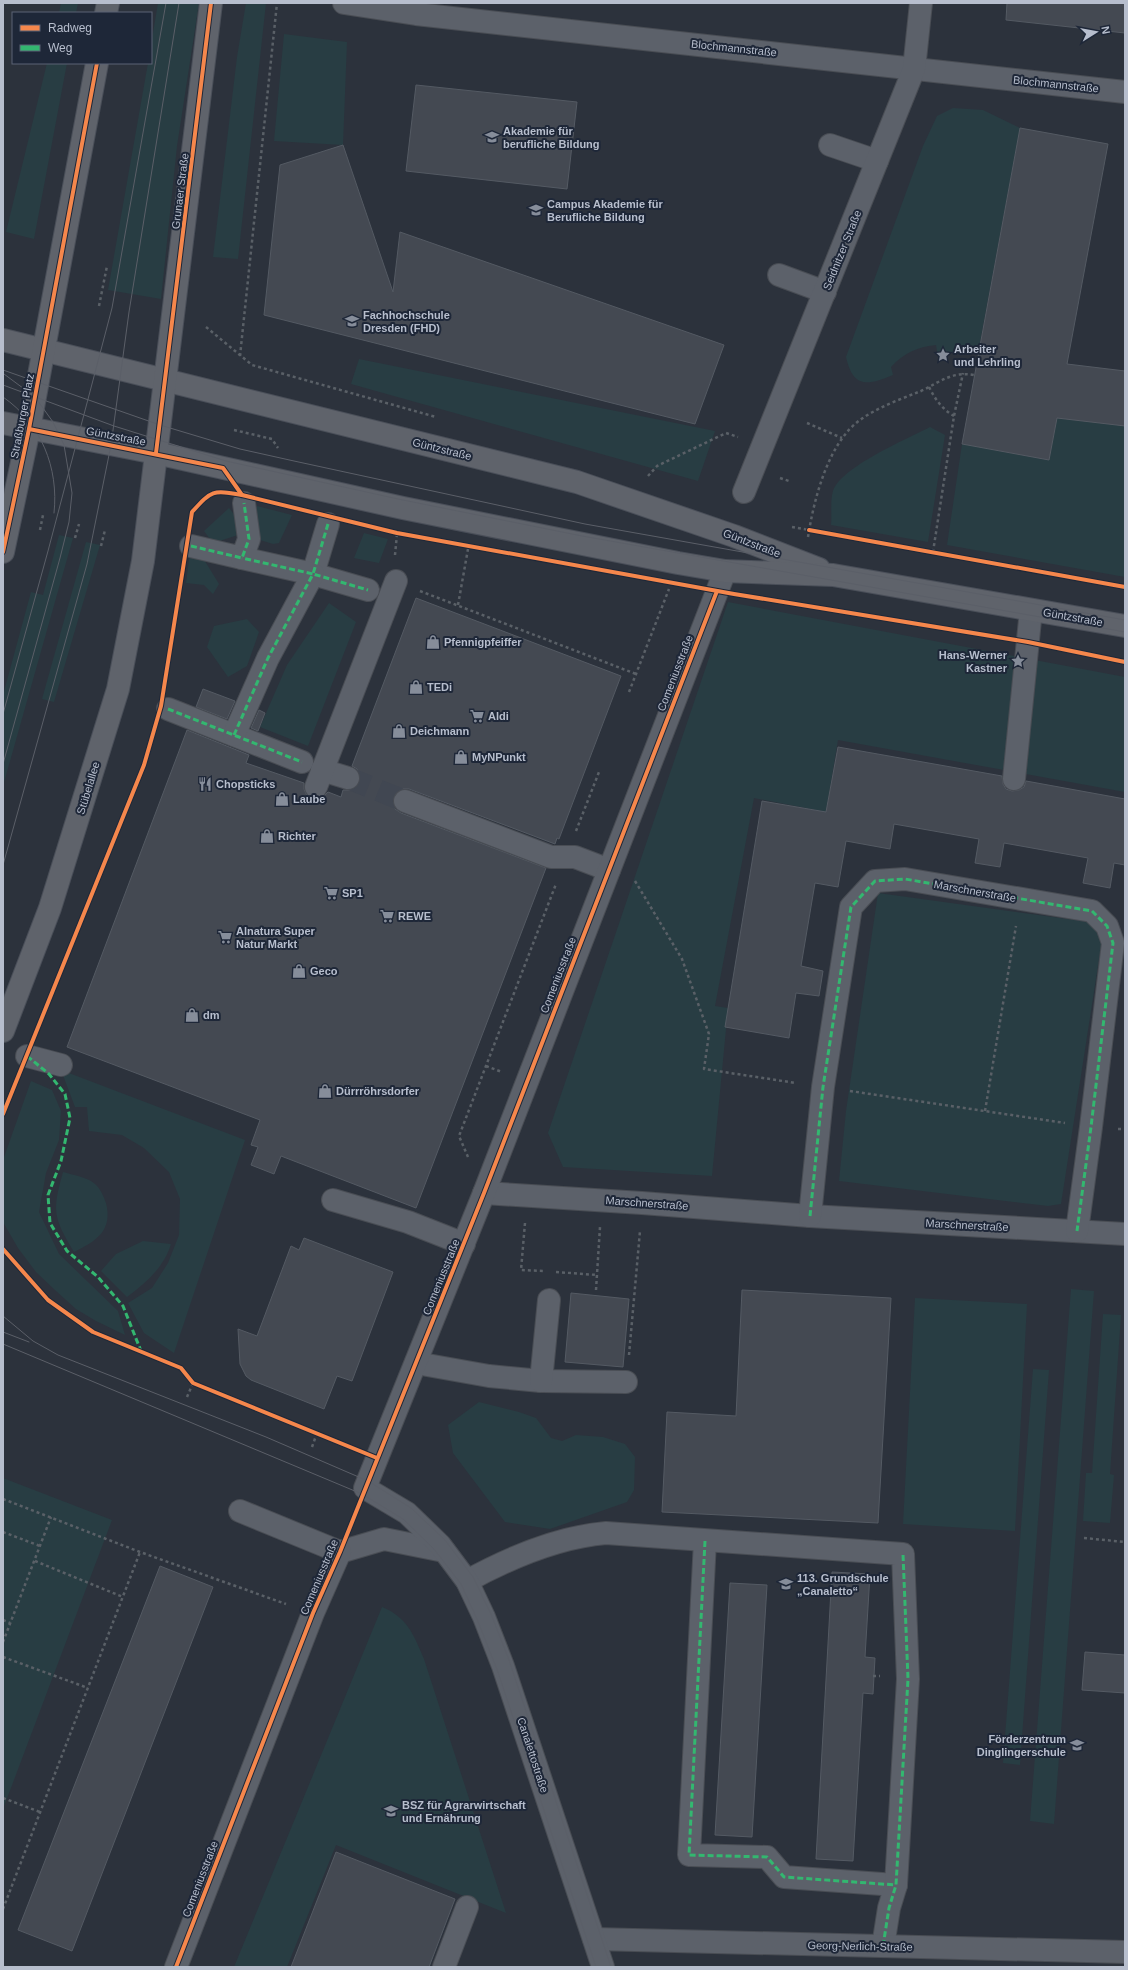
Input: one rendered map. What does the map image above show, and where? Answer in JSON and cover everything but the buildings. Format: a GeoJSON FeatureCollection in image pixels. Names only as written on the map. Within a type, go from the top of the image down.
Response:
{"type":"FeatureCollection","features":[{"type":"Feature","properties":{"kind":"main road","name":"Grunaer Straße"},"geometry":{"type":"LineString","coordinates":[[166,381],[211,3]]}},
{"type":"Feature","properties":{"kind":"main road"},"geometry":{"type":"LineString","coordinates":[[44,351],[97,64]]}},
{"type":"Feature","properties":{"kind":"main road","name":"Güntzstraße"},"geometry":{"type":"LineString","coordinates":[[3,340],[577,482],[734,536],[833,574]]}},
{"type":"Feature","properties":{"kind":"main road","name":"Straßburger Platz"},"geometry":{"type":"LineString","coordinates":[[3,552],[44,351]]}},
{"type":"Feature","properties":{"kind":"main road"},"geometry":{"type":"LineString","coordinates":[[156,453],[166,381]]}},
{"type":"Feature","properties":{"kind":"main road","name":"Güntzstraße"},"geometry":{"type":"LineString","coordinates":[[3,423],[156,453],[403,508],[725,571],[833,574],[1125,626]]}},
{"type":"Feature","properties":{"kind":"main road","name":"Stübelallee"},"geometry":{"type":"LineString","coordinates":[[3,1031],[50,908],[118,689],[146,538],[156,453]]}},
{"type":"Feature","properties":{"kind":"street","name":"Blochmannstraße"},"geometry":{"type":"LineString","coordinates":[[344,3],[416,14],[1125,92]]}},
{"type":"Feature","properties":{"kind":"street","name":"Seidnitzer Straße"},"geometry":{"type":"LineString","coordinates":[[744,492],[914,69],[921,3]]}},
{"type":"Feature","properties":{"kind":"street"},"geometry":{"type":"LineString","coordinates":[[830,145],[877,161]]}},
{"type":"Feature","properties":{"kind":"street"},"geometry":{"type":"LineString","coordinates":[[779,274],[825,292]]}},
{"type":"Feature","properties":{"kind":"street"},"geometry":{"type":"LineString","coordinates":[[242,558],[249,539],[244,503]]}},
{"type":"Feature","properties":{"kind":"street"},"geometry":{"type":"LineString","coordinates":[[234,735],[268,658],[313,574],[328,524]]}},
{"type":"Feature","properties":{"kind":"street"},"geometry":{"type":"LineString","coordinates":[[191,546],[313,574],[368,590]]}},
{"type":"Feature","properties":{"kind":"street","name":"Comeniusstraße"},"geometry":{"type":"LineString","coordinates":[[365,1488],[464,1244],[725,571]]}},
{"type":"Feature","properties":{"kind":"street"},"geometry":{"type":"LineString","coordinates":[[348,778],[319,779],[396,581]]}},
{"type":"Feature","properties":{"kind":"street"},"geometry":{"type":"LineString","coordinates":[[1014,779],[1031,610]]}},
{"type":"Feature","properties":{"kind":"street"},"geometry":{"type":"LineString","coordinates":[[168,709],[302,762]]}},
{"type":"Feature","properties":{"kind":"street"},"geometry":{"type":"LineString","coordinates":[[405,800],[551,857],[575,857],[609,870]]}},
{"type":"Feature","properties":{"kind":"street","name":"Marschnerstraße"},"geometry":{"type":"LineString","coordinates":[[810,1216],[823,1087],[851,907],[875,881],[905,878],[1092,911],[1107,926],[1112,943],[1092,1128],[1077,1231]]}},
{"type":"Feature","properties":{"kind":"street"},"geometry":{"type":"LineString","coordinates":[[27,1056],[61,1064]]}},
{"type":"Feature","properties":{"kind":"street","name":"Marschnerstraße"},"geometry":{"type":"LineString","coordinates":[[484,1193],[642,1202],[810,1216],[1125,1234]]}},
{"type":"Feature","properties":{"kind":"street"},"geometry":{"type":"LineString","coordinates":[[333,1200],[408,1222],[464,1244]]}},
{"type":"Feature","properties":{"kind":"street"},"geometry":{"type":"LineString","coordinates":[[541,1381],[549,1300]]}},
{"type":"Feature","properties":{"kind":"street"},"geometry":{"type":"LineString","coordinates":[[416,1363],[489,1376],[541,1381],[626,1382]]}},
{"type":"Feature","properties":{"kind":"street","name":"Canalettostraße"},"geometry":{"type":"LineString","coordinates":[[365,1488],[407,1514],[440,1545],[467,1581],[484,1617],[503,1666],[603,1967]]}},
{"type":"Feature","properties":{"kind":"street"},"geometry":{"type":"LineString","coordinates":[[240,1511],[340,1552],[384,1539],[444,1551]]}},
{"type":"Feature","properties":{"kind":"street"},"geometry":{"type":"LineString","coordinates":[[467,1581],[553,1543],[580,1535],[606,1533],[903,1554],[908,1679],[896,1885],[889,1908],[883,1946]]}},
{"type":"Feature","properties":{"kind":"street"},"geometry":{"type":"LineString","coordinates":[[705,1541],[689,1854],[767,1857],[784,1877],[896,1885]]}},
{"type":"Feature","properties":{"kind":"street","name":"Comeniusstraße"},"geometry":{"type":"LineString","coordinates":[[176,1967],[313,1613],[340,1552]]}},
{"type":"Feature","properties":{"kind":"street"},"geometry":{"type":"LineString","coordinates":[[444,1967],[467,1906]]}},
{"type":"Feature","properties":{"kind":"street","name":"Georg-Nerlich-Straße"},"geometry":{"type":"LineString","coordinates":[[594,1939],[883,1946],[1014,1958],[1125,1952]]}},
{"type":"Feature","properties":{"kind":"path"},"geometry":{"type":"LineString","coordinates":[[240,356],[277,3]]}},
{"type":"Feature","properties":{"kind":"path"},"geometry":{"type":"LineString","coordinates":[[99,306],[107,266]]}},
{"type":"Feature","properties":{"kind":"path"},"geometry":{"type":"LineString","coordinates":[[933,552],[954,416],[963,373]]}},
{"type":"Feature","properties":{"kind":"path"},"geometry":{"type":"LineString","coordinates":[[805,563],[811,521],[819,491],[829,464],[842,438],[861,420],[929,387],[940,380],[963,373],[974,375]]}},
{"type":"Feature","properties":{"kind":"path"},"geometry":{"type":"LineString","coordinates":[[929,387],[935,400],[946,412],[954,416]]}},
{"type":"Feature","properties":{"kind":"path"},"geometry":{"type":"LineString","coordinates":[[807,423],[842,438]]}},
{"type":"Feature","properties":{"kind":"path"},"geometry":{"type":"LineString","coordinates":[[234,430],[272,439],[278,448]]}},
{"type":"Feature","properties":{"kind":"path"},"geometry":{"type":"LineString","coordinates":[[648,476],[657,466],[726,433]]}},
{"type":"Feature","properties":{"kind":"path"},"geometry":{"type":"LineString","coordinates":[[40,530],[43,515]]}},
{"type":"Feature","properties":{"kind":"path"},"geometry":{"type":"LineString","coordinates":[[75,538],[79,524]]}},
{"type":"Feature","properties":{"kind":"path"},"geometry":{"type":"LineString","coordinates":[[101,546],[105,530]]}},
{"type":"Feature","properties":{"kind":"path"},"geometry":{"type":"LineString","coordinates":[[458,606],[469,546]]}},
{"type":"Feature","properties":{"kind":"path"},"geometry":{"type":"LineString","coordinates":[[396,581],[636,674]]}},
{"type":"Feature","properties":{"kind":"path"},"geometry":{"type":"LineString","coordinates":[[629,692],[671,583]]}},
{"type":"Feature","properties":{"kind":"path"},"geometry":{"type":"LineString","coordinates":[[484,1193],[459,1136],[565,857],[599,772]]}},
{"type":"Feature","properties":{"kind":"path"},"geometry":{"type":"LineString","coordinates":[[985,1111],[1021,899]]}},
{"type":"Feature","properties":{"kind":"path"},"geometry":{"type":"LineString","coordinates":[[527,1196],[521,1270],[597,1275]]}},
{"type":"Feature","properties":{"kind":"path"},"geometry":{"type":"LineString","coordinates":[[596,1290],[602,1200]]}},
{"type":"Feature","properties":{"kind":"path"},"geometry":{"type":"LineString","coordinates":[[626,1382],[642,1202]]}},
{"type":"Feature","properties":{"kind":"path"},"geometry":{"type":"LineString","coordinates":[[187,1397],[192,1383]]}},
{"type":"Feature","properties":{"kind":"path"},"geometry":{"type":"LineString","coordinates":[[312,1447],[317,1434]]}},
{"type":"Feature","properties":{"kind":"path"},"geometry":{"type":"LineString","coordinates":[[3,1499],[140,1552],[313,1613]]}},
{"type":"Feature","properties":{"kind":"path"},"geometry":{"type":"LineString","coordinates":[[3,1642],[52,1517]]}},
{"type":"Feature","properties":{"kind":"path"},"geometry":{"type":"LineString","coordinates":[[3,1532],[40,1546]]}},
{"type":"Feature","properties":{"kind":"path"},"geometry":{"type":"LineString","coordinates":[[1084,1538],[1125,1542]]}},
{"type":"Feature","properties":{"kind":"path"},"geometry":{"type":"LineString","coordinates":[[3,1909],[140,1552]]}},
{"type":"Feature","properties":{"kind":"path"},"geometry":{"type":"LineString","coordinates":[[35,1561],[123,1597]]}},
{"type":"Feature","properties":{"kind":"path"},"geometry":{"type":"LineString","coordinates":[[3,1620],[10,1623]]}},
{"type":"Feature","properties":{"kind":"path"},"geometry":{"type":"LineString","coordinates":[[3,1657],[88,1688]]}},
{"type":"Feature","properties":{"kind":"path"},"geometry":{"type":"LineString","coordinates":[[3,1798],[40,1812]]}},
{"type":"Feature","properties":{"kind":"green space"},"geometry":{"type":"Polygon","coordinates":[[[61,3],[78,3],[76,12],[59,12],[61,3]]]}},
{"type":"Feature","properties":{"kind":"green space"},"geometry":{"type":"Polygon","coordinates":[[[158,3],[199,3],[177,146],[161,299],[108,290],[148,64],[152,64],[152,39],[158,3]]]}},
{"type":"Feature","properties":{"kind":"green space"},"geometry":{"type":"Polygon","coordinates":[[[246,3],[266,3],[238,259],[213,257],[237,57],[246,3]]]}},
{"type":"Feature","properties":{"kind":"green space"},"geometry":{"type":"Polygon","coordinates":[[[284,34],[347,42],[343,145],[274,141],[284,34]]]}},
{"type":"Feature","properties":{"kind":"green space"},"geometry":{"type":"Polygon","coordinates":[[[47,64],[67,64],[34,239],[6,232],[47,64]]]}},
{"type":"Feature","properties":{"kind":"green space"},"geometry":{"type":"Polygon","coordinates":[[[953,108],[983,110],[1020,128],[978,353],[962,350],[938,357],[936,345],[923,347],[906,354],[896,362],[891,367],[893,375],[876,381],[862,382],[853,374],[846,357],[923,146],[937,116],[953,108]]]}},
{"type":"Feature","properties":{"kind":"green space"},"geometry":{"type":"Polygon","coordinates":[[[359,359],[715,431],[698,481],[351,384],[359,359]]]}},
{"type":"Feature","properties":{"kind":"green space"},"geometry":{"type":"Polygon","coordinates":[[[1057,418],[1125,426],[1125,577],[947,545],[962,444],[1049,460],[1057,418]]]}},
{"type":"Feature","properties":{"kind":"green space"},"geometry":{"type":"Polygon","coordinates":[[[930,427],[945,435],[928,542],[831,525],[831,503],[833,491],[848,473],[876,454],[930,427]]]}},
{"type":"Feature","properties":{"kind":"green space"},"geometry":{"type":"Polygon","coordinates":[[[257,506],[292,515],[279,543],[273,544],[260,540],[253,522],[257,506]]]}},
{"type":"Feature","properties":{"kind":"green space"},"geometry":{"type":"Polygon","coordinates":[[[229,508],[239,521],[238,535],[213,543],[204,531],[229,508]]]}},
{"type":"Feature","properties":{"kind":"green space"},"geometry":{"type":"Polygon","coordinates":[[[364,533],[388,539],[379,563],[354,558],[364,533]]]}},
{"type":"Feature","properties":{"kind":"green space"},"geometry":{"type":"Polygon","coordinates":[[[59,535],[73,538],[3,786],[3,695],[31,592],[43,595],[59,535]]]}},
{"type":"Feature","properties":{"kind":"green space"},"geometry":{"type":"Polygon","coordinates":[[[86,542],[100,545],[54,702],[42,699],[86,542]]]}},
{"type":"Feature","properties":{"kind":"green space"},"geometry":{"type":"Polygon","coordinates":[[[190,552],[203,558],[219,584],[213,594],[204,585],[186,583],[190,552]]]}},
{"type":"Feature","properties":{"kind":"green space"},"geometry":{"type":"Polygon","coordinates":[[[728,602],[1125,677],[1125,792],[838,740],[826,812],[754,798],[715,1006],[728,1008],[712,1176],[563,1167],[548,1133],[728,602]]]}},
{"type":"Feature","properties":{"kind":"green space"},"geometry":{"type":"Polygon","coordinates":[[[329,603],[356,622],[308,746],[260,727],[287,665],[329,603]]]}},
{"type":"Feature","properties":{"kind":"green space"},"geometry":{"type":"Polygon","coordinates":[[[247,619],[259,632],[247,666],[228,677],[207,647],[214,626],[247,619]]]}},
{"type":"Feature","properties":{"kind":"green space"},"geometry":{"type":"Polygon","coordinates":[[[878,893],[1090,922],[1102,940],[1061,1204],[1048,1206],[839,1181],[846,1111],[878,893]]]}},
{"type":"Feature","properties":{"kind":"green space"},"geometry":{"type":"Polygon","coordinates":[[[61,1070],[245,1140],[174,1353],[144,1333],[128,1303],[152,1288],[168,1263],[179,1235],[180,1199],[169,1172],[144,1148],[122,1135],[89,1131],[87,1107],[75,1107],[61,1070]]]}},
{"type":"Feature","properties":{"kind":"green space"},"geometry":{"type":"Polygon","coordinates":[[[31,1081],[52,1090],[61,1111],[59,1140],[46,1173],[39,1212],[59,1254],[118,1311],[125,1335],[96,1321],[76,1309],[55,1290],[36,1272],[18,1248],[3,1222],[3,1160],[31,1081]]]}},
{"type":"Feature","properties":{"kind":"green space"},"geometry":{"type":"Polygon","coordinates":[[[63,1172],[84,1178],[95,1184],[104,1198],[108,1213],[105,1228],[101,1234],[89,1244],[74,1252],[58,1222],[56,1214],[57,1196],[63,1172]]]}},
{"type":"Feature","properties":{"kind":"green space"},"geometry":{"type":"Polygon","coordinates":[[[143,1241],[171,1244],[164,1260],[154,1274],[127,1297],[101,1271],[116,1254],[143,1241]]]}},
{"type":"Feature","properties":{"kind":"green space"},"geometry":{"type":"Polygon","coordinates":[[[1071,1289],[1094,1291],[1054,1824],[1030,1821],[1071,1289]]]}},
{"type":"Feature","properties":{"kind":"green space"},"geometry":{"type":"Polygon","coordinates":[[[915,1298],[1027,1304],[1015,1531],[903,1524],[915,1298]]]}},
{"type":"Feature","properties":{"kind":"green space"},"geometry":{"type":"Polygon","coordinates":[[[1103,1314],[1121,1315],[1110,1474],[1114,1475],[1110,1523],[1083,1521],[1086,1473],[1092,1473],[1103,1314]]]}},
{"type":"Feature","properties":{"kind":"green space"},"geometry":{"type":"Polygon","coordinates":[[[1033,1369],[1049,1370],[1020,1765],[1003,1763],[1033,1369]]]}},
{"type":"Feature","properties":{"kind":"green space"},"geometry":{"type":"Polygon","coordinates":[[[479,1402],[536,1418],[551,1438],[562,1441],[576,1435],[603,1437],[625,1444],[635,1457],[634,1490],[627,1502],[550,1529],[505,1522],[453,1453],[448,1425],[479,1402]]]}},
{"type":"Feature","properties":{"kind":"green space"},"geometry":{"type":"Polygon","coordinates":[[[3,1478],[112,1520],[3,1809],[3,1478]]]}},
{"type":"Feature","properties":{"kind":"green space"},"geometry":{"type":"Polygon","coordinates":[[[382,1607],[398,1616],[409,1628],[424,1659],[506,1913],[336,1845],[287,1967],[234,1967],[382,1607]]]}},
{"type":"Feature","properties":{"kind":"tunnel"},"geometry":{"type":"LineString","coordinates":[[348,778],[405,801]]}},
{"type":"Feature","properties":{"kind":"tram line"},"geometry":{"type":"LineString","coordinates":[[3,714],[112,308],[166,3]]}},
{"type":"Feature","properties":{"kind":"tram line"},"geometry":{"type":"LineString","coordinates":[[3,865],[87,564],[111,445],[129,312],[179,3]]}},
{"type":"Feature","properties":{"kind":"tram line"},"geometry":{"type":"LineString","coordinates":[[3,370],[160,425],[240,449],[585,524],[1125,620]]}},
{"type":"Feature","properties":{"kind":"tram line"},"geometry":{"type":"LineString","coordinates":[[3,764],[60,558],[69,522],[72,493],[64,445],[53,422],[35,397],[4,374]]}},
{"type":"Feature","properties":{"kind":"tram line"},"geometry":{"type":"LineString","coordinates":[[3,385],[114,426],[226,461],[398,499],[582,536],[1125,632]]}},
{"type":"Feature","properties":{"kind":"tram line"},"geometry":{"type":"LineString","coordinates":[[3,397],[28,420],[45,448],[50,463],[53,480],[55,496],[54,513]]}},
{"type":"Feature","properties":{"kind":"tram line"},"geometry":{"type":"LineString","coordinates":[[3,1316],[33,1341],[58,1355],[266,1437],[368,1481],[411,1508],[445,1540],[473,1577],[491,1614],[509,1660],[611,1967]]}},
{"type":"Feature","properties":{"kind":"tram line"},"geometry":{"type":"LineString","coordinates":[[3,1332],[29,1342]]}},
{"type":"Feature","properties":{"kind":"tram line"},"geometry":{"type":"LineString","coordinates":[[3,1344],[362,1494],[403,1519],[434,1549],[461,1584],[498,1672],[596,1967]]}},
{"type":"Feature","properties":{"kind":"marked path"},"geometry":{"type":"LineString","coordinates":[[191,546],[242,558],[249,539],[244,503]]}},
{"type":"Feature","properties":{"kind":"marked path"},"geometry":{"type":"LineString","coordinates":[[328,524],[313,574],[368,590]]}},
{"type":"Feature","properties":{"kind":"marked path"},"geometry":{"type":"LineString","coordinates":[[234,735],[268,658],[313,574],[242,558]]}},
{"type":"Feature","properties":{"kind":"marked path"},"geometry":{"type":"LineString","coordinates":[[168,709],[302,762]]}},
{"type":"Feature","properties":{"kind":"marked path"},"geometry":{"type":"LineString","coordinates":[[810,1216],[823,1087],[851,907],[875,881],[905,879],[1092,911],[1107,926],[1113,943],[1077,1231]]}},
{"type":"Feature","properties":{"kind":"marked path"},"geometry":{"type":"LineString","coordinates":[[27,1056],[49,1074],[65,1094],[70,1118],[61,1161],[48,1195],[50,1223],[67,1251],[98,1277],[123,1306],[141,1351]]}},
{"type":"Feature","properties":{"kind":"marked path"},"geometry":{"type":"LineString","coordinates":[[705,1541],[689,1855],[767,1857],[784,1877],[896,1885]]}},
{"type":"Feature","properties":{"kind":"marked path"},"geometry":{"type":"LineString","coordinates":[[883,1946],[889,1908],[896,1885],[908,1679],[903,1554]]}},
{"type":"Feature","properties":{"kind":"cycle path"},"geometry":{"type":"LineString","coordinates":[[156,453],[211,3]]}},
{"type":"Feature","properties":{"kind":"cycle path"},"geometry":{"type":"LineString","coordinates":[[3,552],[29,429],[97,64]]}},
{"type":"Feature","properties":{"kind":"cycle path"},"geometry":{"type":"LineString","coordinates":[[29,429],[223,468],[242,495]]}},
{"type":"Feature","properties":{"kind":"cycle path"},"geometry":{"type":"LineString","coordinates":[[3,1114],[144,765],[161,706],[192,512],[204,499],[213,493],[224,492],[242,495],[397,533],[734,594],[1028,642],[1125,662]]}},
{"type":"Feature","properties":{"kind":"cycle path"},"geometry":{"type":"LineString","coordinates":[[809,530],[1125,587]]}},
{"type":"Feature","properties":{"kind":"cycle path"},"geometry":{"type":"LineString","coordinates":[[176,1967],[313,1613],[340,1552],[484,1193],[717,591]]}},
{"type":"Feature","properties":{"kind":"cycle path"},"geometry":{"type":"LineString","coordinates":[[3,1249],[48,1300],[93,1332],[181,1368],[193,1383],[377,1458]]}},
{"type":"Feature","properties":{"kind":"place","name":"Akademie für berufliche Bildung"},"geometry":{"type":"Point","coordinates":[492,137]}},
{"type":"Feature","properties":{"kind":"place","name":"Campus Akademie für Berufliche Bildung"},"geometry":{"type":"Point","coordinates":[536,210]}},
{"type":"Feature","properties":{"kind":"place","name":"Fachhochschule Dresden (FHD)"},"geometry":{"type":"Point","coordinates":[352,321]}},
{"type":"Feature","properties":{"kind":"place","name":"Arbeiter und Lehrling"},"geometry":{"type":"Point","coordinates":[943,355]}},
{"type":"Feature","properties":{"kind":"place","name":"Pfennigpfeiffer"},"geometry":{"type":"Point","coordinates":[433,642]}},
{"type":"Feature","properties":{"kind":"place","name":"Hans-Werner Kastner"},"geometry":{"type":"Point","coordinates":[1018,661]}},
{"type":"Feature","properties":{"kind":"place","name":"TEDi"},"geometry":{"type":"Point","coordinates":[416,687]}},
{"type":"Feature","properties":{"kind":"place","name":"Aldi"},"geometry":{"type":"Point","coordinates":[477,716]}},
{"type":"Feature","properties":{"kind":"place","name":"Deichmann"},"geometry":{"type":"Point","coordinates":[399,731]}},
{"type":"Feature","properties":{"kind":"place","name":"MyNPunkt"},"geometry":{"type":"Point","coordinates":[461,757]}},
{"type":"Feature","properties":{"kind":"place","name":"Chopsticks"},"geometry":{"type":"Point","coordinates":[205,784]}},
{"type":"Feature","properties":{"kind":"place","name":"Laube"},"geometry":{"type":"Point","coordinates":[282,799]}},
{"type":"Feature","properties":{"kind":"place","name":"Richter"},"geometry":{"type":"Point","coordinates":[267,836]}},
{"type":"Feature","properties":{"kind":"place","name":"SP1"},"geometry":{"type":"Point","coordinates":[331,893]}},
{"type":"Feature","properties":{"kind":"place","name":"REWE"},"geometry":{"type":"Point","coordinates":[387,916]}},
{"type":"Feature","properties":{"kind":"place","name":"Alnatura Super Natur Markt"},"geometry":{"type":"Point","coordinates":[225,937]}},
{"type":"Feature","properties":{"kind":"place","name":"Geco"},"geometry":{"type":"Point","coordinates":[299,971]}},
{"type":"Feature","properties":{"kind":"place","name":"dm"},"geometry":{"type":"Point","coordinates":[192,1015]}},
{"type":"Feature","properties":{"kind":"place","name":"Dürrröhrsdorfer"},"geometry":{"type":"Point","coordinates":[325,1091]}},
{"type":"Feature","properties":{"kind":"place","name":"113. Grundschule „Canaletto“"},"geometry":{"type":"Point","coordinates":[786,1584]}},
{"type":"Feature","properties":{"kind":"place","name":"Förderzentrum Dinglingerschule"},"geometry":{"type":"Point","coordinates":[1077,1745]}},
{"type":"Feature","properties":{"kind":"place","name":"BSZ für Agrarwirtschaft und Ernährung"},"geometry":{"type":"Point","coordinates":[391,1811]}}]}
